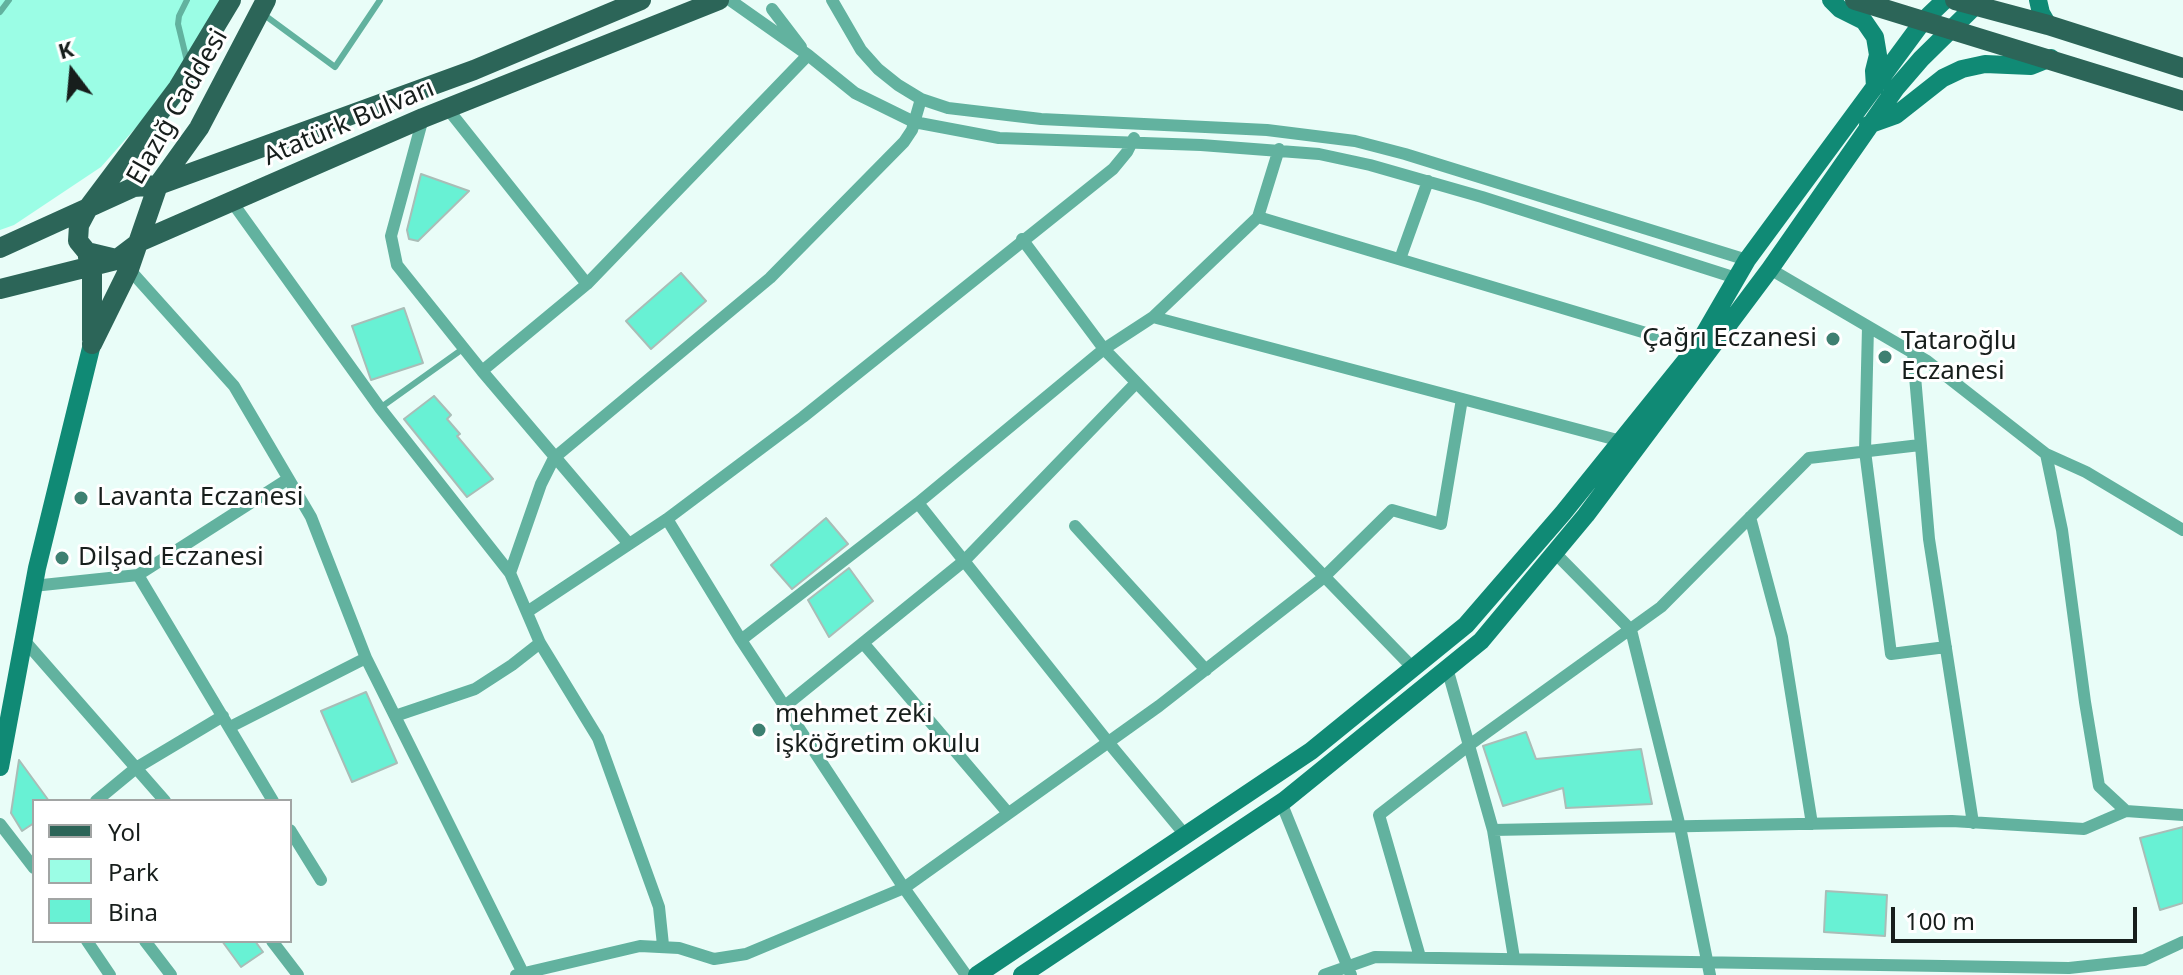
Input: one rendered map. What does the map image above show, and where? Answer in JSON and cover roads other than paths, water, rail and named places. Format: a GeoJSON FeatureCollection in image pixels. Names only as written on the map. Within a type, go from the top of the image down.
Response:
{"type":"FeatureCollection","features":[{"type":"Feature","properties":{"kind":"main road"},"geometry":{"type":"LineString","coordinates":[[92,344],[89,260],[78,241],[79,225],[88,208],[143,137],[189,69],[231,0]]}},
{"type":"Feature","properties":{"kind":"main road","name":"Atatürk Bulvarı"},"geometry":{"type":"LineString","coordinates":[[0,248],[134,187],[158,185],[474,70],[610,5],[641,0]]}},
{"type":"Feature","properties":{"kind":"main road","name":"Atatürk Bulvarı"},"geometry":{"type":"LineString","coordinates":[[0,289],[89,260],[122,264],[141,241],[423,118],[719,0]]}},
{"type":"Feature","properties":{"kind":"main road"},"geometry":{"type":"LineString","coordinates":[[1831,0],[1840,9],[1864,21],[1875,37],[1878,55],[1874,71],[1875,87]]}},
{"type":"Feature","properties":{"kind":"main road"},"geometry":{"type":"LineString","coordinates":[[1855,0],[2183,101]]}},
{"type":"Feature","properties":{"kind":"main road"},"geometry":{"type":"LineString","coordinates":[[977,975],[1311,751],[1466,625],[1696,348],[1747,260],[1924,20],[1945,0]]}},
{"type":"Feature","properties":{"kind":"main road"},"geometry":{"type":"LineString","coordinates":[[2038,0],[2048,25]]}},
{"type":"Feature","properties":{"kind":"main road"},"geometry":{"type":"LineString","coordinates":[[1022,975],[1281,802],[1481,641],[1586,515],[1770,269],[1868,125],[1896,88],[1951,29],[1970,2],[2183,68]]}},
{"type":"Feature","properties":{"kind":"main road","name":"Elazığ Caddesi"},"geometry":{"type":"LineString","coordinates":[[141,241],[158,185],[199,128],[263,6]]}},
{"type":"Feature","properties":{"kind":"main road"},"geometry":{"type":"LineString","coordinates":[[1868,125],[1889,119],[1943,78],[1962,69],[1985,64],[2031,66],[2051,58]]}},
{"type":"Feature","properties":{"kind":"main road"},"geometry":{"type":"LineString","coordinates":[[0,767],[2,740],[33,586],[92,344],[122,264]]}},
{"type":"Feature","properties":{"kind":"street"},"geometry":{"type":"LineString","coordinates":[[730,0],[808,55],[855,93],[914,122],[999,138],[1279,149],[1357,162],[1428,181],[1736,278]]}},
{"type":"Feature","properties":{"kind":"street"},"geometry":{"type":"LineString","coordinates":[[832,0],[861,50],[878,69],[921,99],[948,108],[1139,124],[1267,130],[1355,141],[1747,260]]}},
{"type":"Feature","properties":{"kind":"street"},"geometry":{"type":"LineString","coordinates":[[772,9],[808,55]]}},
{"type":"Feature","properties":{"kind":"street"},"geometry":{"type":"LineString","coordinates":[[482,371],[587,284],[808,55]]}},
{"type":"Feature","properties":{"kind":"street"},"geometry":{"type":"LineString","coordinates":[[510,573],[541,484],[554,458],[770,278],[904,142],[921,99]]}},
{"type":"Feature","properties":{"kind":"street"},"geometry":{"type":"LineString","coordinates":[[447,108],[587,284]]}},
{"type":"Feature","properties":{"kind":"street"},"geometry":{"type":"LineString","coordinates":[[423,118],[391,236],[397,265],[554,458],[629,544]]}},
{"type":"Feature","properties":{"kind":"street"},"geometry":{"type":"LineString","coordinates":[[527,612],[667,519],[803,417],[1113,169],[1132,143],[1139,124]]}},
{"type":"Feature","properties":{"kind":"street"},"geometry":{"type":"LineString","coordinates":[[741,640],[918,503],[1104,349],[1153,317],[1258,217],[1279,149]]}},
{"type":"Feature","properties":{"kind":"street"},"geometry":{"type":"LineString","coordinates":[[1400,259],[1428,181]]}},
{"type":"Feature","properties":{"kind":"street"},"geometry":{"type":"LineString","coordinates":[[232,202],[380,408],[510,573],[540,643],[598,738],[659,907],[663,945]]}},
{"type":"Feature","properties":{"kind":"street"},"geometry":{"type":"LineString","coordinates":[[1258,217],[1696,348]]}},
{"type":"Feature","properties":{"kind":"street"},"geometry":{"type":"LineString","coordinates":[[1022,239],[1104,349],[1413,668]]}},
{"type":"Feature","properties":{"kind":"street"},"geometry":{"type":"LineString","coordinates":[[122,264],[234,386],[311,517],[366,658],[521,974],[640,946],[663,945],[714,959],[746,954],[904,888],[1206,670],[1323,578],[1392,510],[1441,524],[1462,399]]}},
{"type":"Feature","properties":{"kind":"street"},"geometry":{"type":"LineString","coordinates":[[1770,269],[1927,361],[2046,454],[2086,472],[2183,530]]}},
{"type":"Feature","properties":{"kind":"street"},"geometry":{"type":"LineString","coordinates":[[1153,317],[1621,441]]}},
{"type":"Feature","properties":{"kind":"street"},"geometry":{"type":"LineString","coordinates":[[1868,327],[1865,451],[1891,654],[1946,647]]}},
{"type":"Feature","properties":{"kind":"street"},"geometry":{"type":"LineString","coordinates":[[1913,353],[1929,539],[1973,823]]}},
{"type":"Feature","properties":{"kind":"street"},"geometry":{"type":"LineString","coordinates":[[785,706],[964,561],[1136,383]]}},
{"type":"Feature","properties":{"kind":"street"},"geometry":{"type":"LineString","coordinates":[[1420,957],[1379,815],[1468,746],[1661,607],[1809,458],[1920,445]]}},
{"type":"Feature","properties":{"kind":"street"},"geometry":{"type":"LineString","coordinates":[[2046,454],[2062,530],[2099,786],[2126,811]]}},
{"type":"Feature","properties":{"kind":"street"},"geometry":{"type":"LineString","coordinates":[[33,586],[138,575],[288,479]]}},
{"type":"Feature","properties":{"kind":"street"},"geometry":{"type":"LineString","coordinates":[[918,503],[1186,836]]}},
{"type":"Feature","properties":{"kind":"street"},"geometry":{"type":"LineString","coordinates":[[1750,517],[1782,637],[1812,824]]}},
{"type":"Feature","properties":{"kind":"street"},"geometry":{"type":"LineString","coordinates":[[667,519],[741,640],[904,888],[966,975]]}},
{"type":"Feature","properties":{"kind":"street"},"geometry":{"type":"LineString","coordinates":[[1075,526],[1206,670]]}},
{"type":"Feature","properties":{"kind":"street"},"geometry":{"type":"LineString","coordinates":[[1555,553],[1631,630],[1680,827],[1710,975]]}},
{"type":"Feature","properties":{"kind":"street"},"geometry":{"type":"LineString","coordinates":[[138,575],[272,799]]}},
{"type":"Feature","properties":{"kind":"street"},"geometry":{"type":"LineString","coordinates":[[23,639],[163,799]]}},
{"type":"Feature","properties":{"kind":"street"},"geometry":{"type":"LineString","coordinates":[[395,716],[475,689],[540,643]]}},
{"type":"Feature","properties":{"kind":"street"},"geometry":{"type":"LineString","coordinates":[[864,644],[1008,813]]}},
{"type":"Feature","properties":{"kind":"street"},"geometry":{"type":"LineString","coordinates":[[98,799],[136,768],[226,722],[366,658]]}},
{"type":"Feature","properties":{"kind":"street"},"geometry":{"type":"LineString","coordinates":[[1447,668],[1493,830],[1514,958]]}},
{"type":"Feature","properties":{"kind":"street"},"geometry":{"type":"LineString","coordinates":[[1281,802],[1350,971]]}},
{"type":"Feature","properties":{"kind":"street"},"geometry":{"type":"LineString","coordinates":[[1493,830],[1973,823],[2084,829],[2126,811],[2183,815]]}},
{"type":"Feature","properties":{"kind":"street"},"geometry":{"type":"LineString","coordinates":[[0,824],[28,850]]}},
{"type":"Feature","properties":{"kind":"street"},"geometry":{"type":"LineString","coordinates":[[292,833],[321,880]]}},
{"type":"Feature","properties":{"kind":"street"},"geometry":{"type":"LineString","coordinates":[[1324,975],[1350,971],[1375,957],[1707,960],[2069,971],[2144,960],[2183,942]]}},
{"type":"Feature","properties":{"kind":"street"},"geometry":{"type":"LineString","coordinates":[[88,943],[110,975]]}},
{"type":"Feature","properties":{"kind":"street"},"geometry":{"type":"LineString","coordinates":[[147,943],[171,975]]}},
{"type":"Feature","properties":{"kind":"street"},"geometry":{"type":"LineString","coordinates":[[274,943],[298,975]]}},
{"type":"Feature","properties":{"kind":"lane"},"geometry":{"type":"LineString","coordinates":[[0,12],[9,0]]}},
{"type":"Feature","properties":{"kind":"lane"},"geometry":{"type":"LineString","coordinates":[[187,0],[178,24],[189,69]]}},
{"type":"Feature","properties":{"kind":"lane"},"geometry":{"type":"LineString","coordinates":[[263,6],[335,67],[380,0]]}},
{"type":"Feature","properties":{"kind":"lane"},"geometry":{"type":"LineString","coordinates":[[380,408],[464,348]]}},
{"type":"Feature","properties":{"kind":"place","name":"Çağrı Eczanesi"},"geometry":{"type":"Point","coordinates":[1833,339]}},
{"type":"Feature","properties":{"kind":"place","name":"Tataroğlu Eczanesi"},"geometry":{"type":"Point","coordinates":[1885,357]}},
{"type":"Feature","properties":{"kind":"place","name":"Lavanta Eczanesi"},"geometry":{"type":"Point","coordinates":[81,498]}},
{"type":"Feature","properties":{"kind":"place","name":"Dilşad Eczanesi"},"geometry":{"type":"Point","coordinates":[62,558]}},
{"type":"Feature","properties":{"kind":"place","name":"mehmet zeki işköğretim okulu"},"geometry":{"type":"Point","coordinates":[759,730]}}]}
